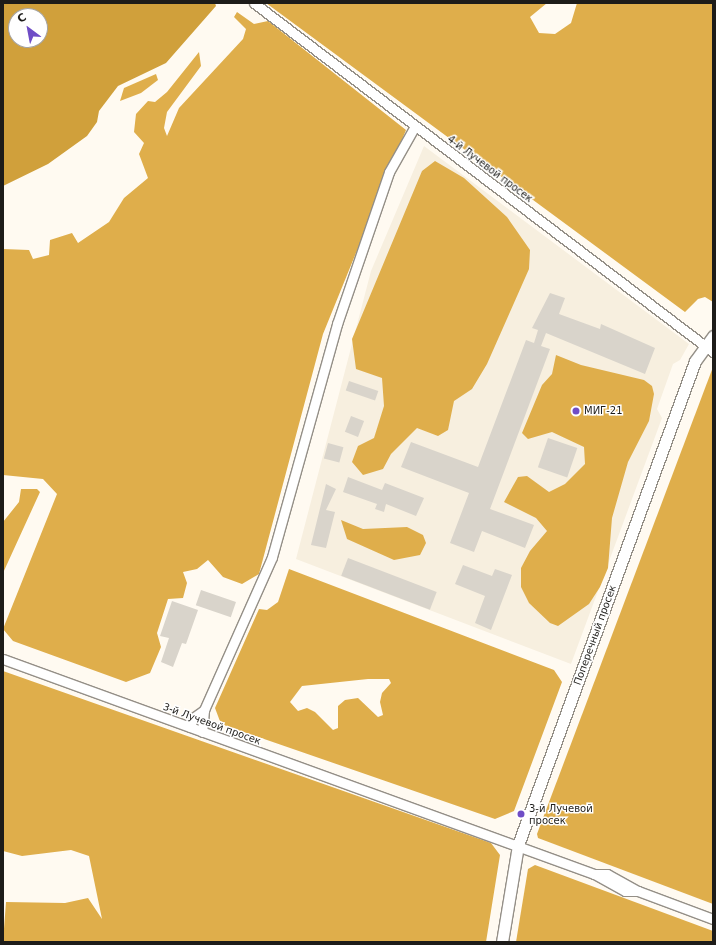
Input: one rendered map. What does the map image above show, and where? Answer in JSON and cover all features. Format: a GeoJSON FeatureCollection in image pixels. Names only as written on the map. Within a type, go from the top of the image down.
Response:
{"type":"FeatureCollection","features":[{"type":"Feature","properties":{"kind":"street","name":"4-й Лучевой просек"},"geometry":{"type":"LineString","coordinates":[[254,3],[709,349]]}},
{"type":"Feature","properties":{"kind":"street"},"geometry":{"type":"LineString","coordinates":[[202,732],[204,710],[272,557],[337,324],[390,172],[416,126]]}},
{"type":"Feature","properties":{"kind":"street","name":"Поперечный просек"},"geometry":{"type":"LineString","coordinates":[[502,942],[518,845],[669,430],[709,349],[713,336]]}},
{"type":"Feature","properties":{"kind":"street","name":"3-й Лучевой просек"},"geometry":{"type":"LineString","coordinates":[[3,659],[518,845],[594,874],[608,874],[638,891],[713,919]]}},
{"type":"Feature","properties":{"kind":"street"},"geometry":{"type":"LineString","coordinates":[[190,727],[193,718],[204,710]]}},
{"type":"Feature","properties":{"kind":"shaded area"},"geometry":{"type":"Polygon","coordinates":[[[3,3],[215,3],[216,6],[166,63],[118,86],[99,111],[97,122],[87,136],[48,164],[3,186],[3,3]]]}},
{"type":"Feature","properties":{"kind":"shaded area"},"geometry":{"type":"Polygon","coordinates":[[[266,3],[547,3],[530,17],[539,33],[555,34],[571,23],[577,3],[713,3],[713,302],[705,297],[698,299],[685,312],[266,3]]]}},
{"type":"Feature","properties":{"kind":"shaded area"},"geometry":{"type":"Polygon","coordinates":[[[237,12],[254,24],[268,21],[406,130],[323,334],[259,574],[242,584],[223,577],[208,560],[197,569],[183,572],[187,583],[183,598],[168,599],[157,633],[161,647],[150,673],[126,682],[13,641],[3,629],[57,494],[43,479],[3,475],[3,249],[29,250],[33,259],[49,255],[50,240],[72,233],[78,243],[109,222],[124,198],[148,178],[139,154],[144,143],[134,132],[136,114],[148,101],[155,102],[167,92],[199,52],[201,66],[167,112],[164,128],[167,136],[179,108],[243,39],[246,29],[234,17],[237,12]]]}},
{"type":"Feature","properties":{"kind":"shaded area"},"geometry":{"type":"Polygon","coordinates":[[[156,74],[158,80],[141,93],[120,101],[124,88],[156,74]]]}},
{"type":"Feature","properties":{"kind":"shaded area"},"geometry":{"type":"Polygon","coordinates":[[[424,146],[689,344],[680,360],[673,364],[657,409],[662,418],[571,664],[296,559],[371,271],[424,146]]]}},
{"type":"Feature","properties":{"kind":"shaded area"},"geometry":{"type":"Polygon","coordinates":[[[435,161],[464,178],[507,217],[530,250],[529,269],[487,364],[472,389],[454,401],[448,430],[438,436],[417,428],[391,454],[383,469],[363,475],[352,462],[358,446],[374,438],[384,406],[382,378],[356,369],[352,339],[422,171],[435,161]]]}},
{"type":"Feature","properties":{"kind":"shaded area"},"geometry":{"type":"Polygon","coordinates":[[[556,355],[581,365],[644,380],[652,386],[654,394],[649,421],[628,462],[612,518],[608,568],[600,587],[589,604],[558,626],[550,623],[529,603],[521,587],[521,568],[530,551],[547,531],[536,518],[504,502],[518,477],[527,476],[549,492],[565,484],[585,464],[584,447],[552,432],[528,439],[522,433],[542,385],[552,374],[556,355]]]}},
{"type":"Feature","properties":{"kind":"shaded area"},"geometry":{"type":"Polygon","coordinates":[[[713,367],[713,904],[538,838],[537,834],[713,367]]]}},
{"type":"Feature","properties":{"kind":"shaded area"},"geometry":{"type":"Polygon","coordinates":[[[21,489],[37,489],[40,492],[3,573],[3,522],[19,502],[21,489]]]}},
{"type":"Feature","properties":{"kind":"shaded area"},"geometry":{"type":"Polygon","coordinates":[[[341,520],[363,529],[407,527],[423,535],[426,543],[420,555],[394,560],[347,539],[341,520]]]}},
{"type":"Feature","properties":{"kind":"shaded area"},"geometry":{"type":"Polygon","coordinates":[[[289,569],[554,670],[562,682],[514,811],[495,819],[221,724],[215,708],[259,609],[267,610],[278,602],[289,569]],[[368,679],[302,686],[290,702],[298,711],[307,708],[315,712],[333,730],[338,728],[338,706],[345,700],[358,698],[378,717],[383,715],[380,702],[382,693],[391,683],[389,679],[368,679]]]}},
{"type":"Feature","properties":{"kind":"shaded area"},"geometry":{"type":"Polygon","coordinates":[[[3,671],[491,843],[500,855],[486,942],[3,942],[6,902],[65,903],[88,898],[102,919],[89,856],[71,850],[22,856],[3,851],[3,671]]]}},
{"type":"Feature","properties":{"kind":"shaded area"},"geometry":{"type":"Polygon","coordinates":[[[535,865],[713,931],[713,942],[516,942],[528,869],[535,865]]]}},
{"type":"Feature","properties":{"kind":"building"},"geometry":{"type":"Polygon","coordinates":[[[550,293],[565,298],[559,314],[600,329],[601,324],[655,348],[645,374],[546,333],[541,346],[550,349],[490,509],[534,525],[525,548],[482,531],[474,552],[450,543],[469,493],[401,467],[411,442],[478,467],[526,340],[534,343],[538,330],[532,328],[550,293]]]}},
{"type":"Feature","properties":{"kind":"building"},"geometry":{"type":"Polygon","coordinates":[[[349,381],[378,391],[375,401],[346,390],[349,381]]]}},
{"type":"Feature","properties":{"kind":"building"},"geometry":{"type":"Polygon","coordinates":[[[351,416],[364,421],[358,437],[345,432],[351,416]]]}},
{"type":"Feature","properties":{"kind":"building"},"geometry":{"type":"Polygon","coordinates":[[[548,438],[577,448],[567,477],[538,467],[548,438]]]}},
{"type":"Feature","properties":{"kind":"building"},"geometry":{"type":"Polygon","coordinates":[[[328,443],[343,447],[339,463],[324,458],[328,443]]]}},
{"type":"Feature","properties":{"kind":"building"},"geometry":{"type":"Polygon","coordinates":[[[348,477],[382,490],[385,483],[424,498],[416,516],[386,504],[384,512],[375,509],[377,504],[343,492],[348,477]]]}},
{"type":"Feature","properties":{"kind":"building"},"geometry":{"type":"Polygon","coordinates":[[[326,484],[336,489],[326,510],[335,512],[326,548],[311,545],[326,484]]]}},
{"type":"Feature","properties":{"kind":"building"},"geometry":{"type":"Polygon","coordinates":[[[348,558],[437,592],[430,610],[341,576],[348,558]]]}},
{"type":"Feature","properties":{"kind":"building"},"geometry":{"type":"Polygon","coordinates":[[[463,565],[492,576],[495,569],[512,575],[491,630],[475,623],[485,596],[455,584],[463,565]]]}},
{"type":"Feature","properties":{"kind":"building"},"geometry":{"type":"Polygon","coordinates":[[[201,590],[236,602],[231,617],[196,605],[201,590]]]}},
{"type":"Feature","properties":{"kind":"building"},"geometry":{"type":"Polygon","coordinates":[[[172,601],[198,610],[186,644],[182,643],[173,667],[161,662],[169,638],[160,636],[172,601]]]}},
{"type":"Feature","properties":{"kind":"place","name":"МИГ-21"},"geometry":{"type":"Point","coordinates":[576,411]}},
{"type":"Feature","properties":{"kind":"place","name":"3-й Лучевой просек"},"geometry":{"type":"Point","coordinates":[521,814]}}]}
